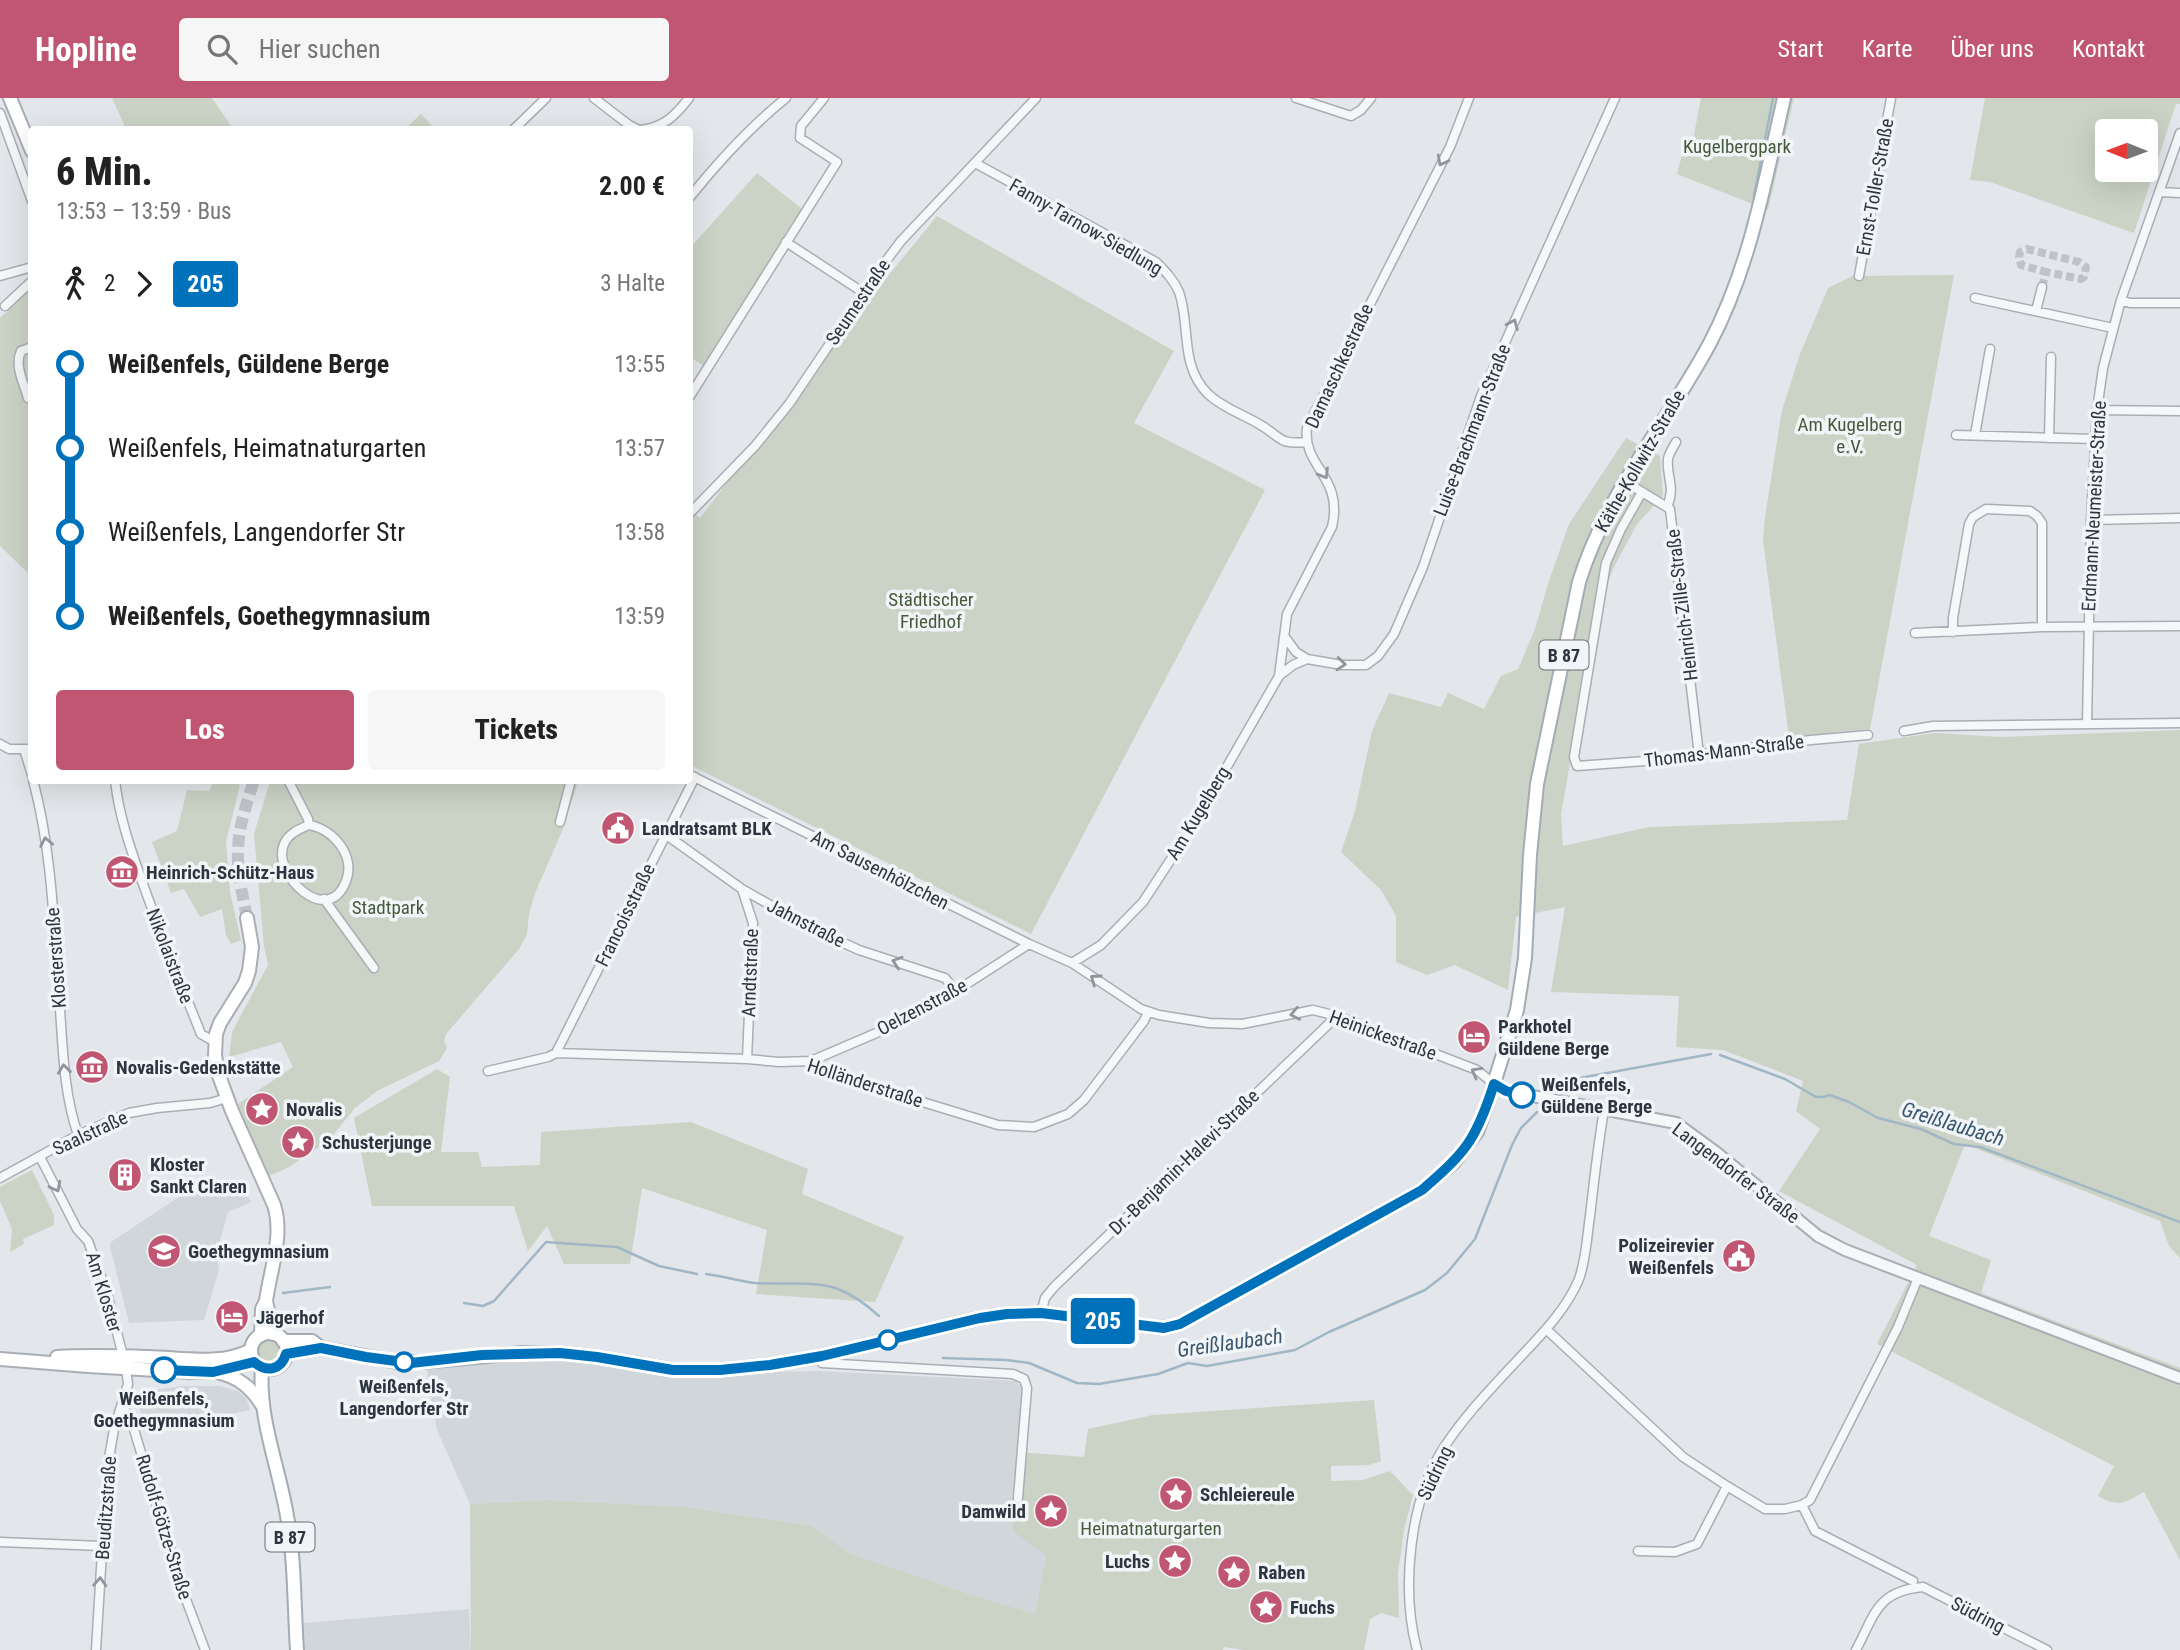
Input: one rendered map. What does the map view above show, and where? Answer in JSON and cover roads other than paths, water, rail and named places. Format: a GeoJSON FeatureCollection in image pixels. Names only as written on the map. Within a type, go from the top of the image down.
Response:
{"type":"FeatureCollection","features":[{"type":"Feature","properties":{"kind":"main road"},"geometry":{"type":"LineString","coordinates":[[10,98],[28,141]]}},
{"type":"Feature","properties":{"kind":"main road","name":"Käthe-Kollwitz-Straße"},"geometry":{"type":"LineString","coordinates":[[1494,1084],[1521,990],[1537,784],[1588,553],[1625,481],[1692,374],[1724,315],[1757,218],[1784,98]]}},
{"type":"Feature","properties":{"kind":"main road"},"geometry":{"type":"LineString","coordinates":[[0,1359],[88,1366],[239,1356],[261,1362],[282,1363],[266,1301],[278,1218],[216,1066],[215,1042],[220,1023],[245,983],[249,971],[252,947],[247,918]]}},
{"type":"Feature","properties":{"kind":"main road","name":"B 87"},"geometry":{"type":"LineString","coordinates":[[276,1341],[411,1363],[482,1355],[560,1353],[673,1370],[745,1368],[822,1356],[1007,1314],[1041,1313],[1164,1328],[1180,1324],[1422,1190],[1454,1163],[1473,1139],[1494,1084]]}},
{"type":"Feature","properties":{"kind":"main road"},"geometry":{"type":"LineString","coordinates":[[261,1362],[254,1341],[276,1341]]}},
{"type":"Feature","properties":{"kind":"main road"},"geometry":{"type":"LineString","coordinates":[[125,1362],[213,1372],[238,1379],[262,1405]]}},
{"type":"Feature","properties":{"kind":"main road"},"geometry":{"type":"LineString","coordinates":[[213,1372],[261,1362]]}},
{"type":"Feature","properties":{"kind":"main road","name":"B 87"},"geometry":{"type":"LineString","coordinates":[[261,1362],[262,1405],[288,1517],[297,1650]]}},
{"type":"Feature","properties":{"kind":"main road","name":"B 87"},"geometry":{"type":"LineString","coordinates":[[261,1362],[268,1398],[266,1422]]}},
{"type":"Feature","properties":{"kind":"street"},"geometry":{"type":"LineString","coordinates":[[517,126],[546,98]]}},
{"type":"Feature","properties":{"kind":"street"},"geometry":{"type":"LineString","coordinates":[[594,98],[631,126]]}},
{"type":"Feature","properties":{"kind":"street"},"geometry":{"type":"LineString","coordinates":[[658,126],[668,121],[689,98]]}},
{"type":"Feature","properties":{"kind":"street"},"geometry":{"type":"LineString","coordinates":[[693,193],[750,129],[786,98]]}},
{"type":"Feature","properties":{"kind":"street"},"geometry":{"type":"LineString","coordinates":[[693,391],[837,162],[800,138],[800,126],[824,98]]}},
{"type":"Feature","properties":{"kind":"street","name":"Seumestraße"},"geometry":{"type":"LineString","coordinates":[[693,508],[755,446],[789,404],[901,241],[1036,98]]}},
{"type":"Feature","properties":{"kind":"street"},"geometry":{"type":"LineString","coordinates":[[1296,98],[1350,116],[1361,110],[1371,98]]}},
{"type":"Feature","properties":{"kind":"street","name":"Damaschkestraße"},"geometry":{"type":"LineString","coordinates":[[1285,638],[1287,614],[1332,527],[1335,514],[1331,486],[1309,451],[1307,428],[1450,147],[1469,98]]}},
{"type":"Feature","properties":{"kind":"street","name":"Luise-Brachmann-Straße"},"geometry":{"type":"LineString","coordinates":[[1307,659],[1342,665],[1366,665],[1378,656],[1394,634],[1423,567],[1481,396],[1615,98]]}},
{"type":"Feature","properties":{"kind":"street","name":"Ernst-Toller-Straße"},"geometry":{"type":"LineString","coordinates":[[1859,276],[1891,98]]}},
{"type":"Feature","properties":{"kind":"street"},"geometry":{"type":"LineString","coordinates":[[0,113],[28,190]]}},
{"type":"Feature","properties":{"kind":"street","name":"Erdmann-Neumeister-Straße"},"geometry":{"type":"LineString","coordinates":[[2087,724],[2094,439],[2103,368],[2120,300],[2180,133]]}},
{"type":"Feature","properties":{"kind":"street","name":"Fanny-Tarnow-Siedlung"},"geometry":{"type":"LineString","coordinates":[[975,163],[1156,262],[1169,274],[1179,292],[1186,348],[1192,370],[1207,392],[1227,408],[1261,425],[1280,440],[1290,444],[1307,442]]}},
{"type":"Feature","properties":{"kind":"street"},"geometry":{"type":"LineString","coordinates":[[2159,192],[2180,193]]}},
{"type":"Feature","properties":{"kind":"street"},"geometry":{"type":"LineString","coordinates":[[786,243],[864,293]]}},
{"type":"Feature","properties":{"kind":"street"},"geometry":{"type":"LineString","coordinates":[[0,275],[28,268]]}},
{"type":"Feature","properties":{"kind":"street"},"geometry":{"type":"LineString","coordinates":[[5,306],[28,285]]}},
{"type":"Feature","properties":{"kind":"street"},"geometry":{"type":"LineString","coordinates":[[2036,311],[2042,287]]}},
{"type":"Feature","properties":{"kind":"street"},"geometry":{"type":"LineString","coordinates":[[1975,298],[2113,328]]}},
{"type":"Feature","properties":{"kind":"street"},"geometry":{"type":"LineString","coordinates":[[2120,300],[2130,303],[2180,303]]}},
{"type":"Feature","properties":{"kind":"street"},"geometry":{"type":"LineString","coordinates":[[27,398],[18,358],[21,351],[28,348]]}},
{"type":"Feature","properties":{"kind":"street"},"geometry":{"type":"LineString","coordinates":[[1976,435],[1990,349]]}},
{"type":"Feature","properties":{"kind":"street"},"geometry":{"type":"LineString","coordinates":[[2049,438],[2051,357]]}},
{"type":"Feature","properties":{"kind":"street"},"geometry":{"type":"LineString","coordinates":[[2097,410],[2180,411]]}},
{"type":"Feature","properties":{"kind":"street"},"geometry":{"type":"LineString","coordinates":[[1956,435],[2094,439]]}},
{"type":"Feature","properties":{"kind":"street"},"geometry":{"type":"LineString","coordinates":[[1667,507],[1672,490],[1668,463],[1676,442]]}},
{"type":"Feature","properties":{"kind":"street","name":"Heinrich-Zille-Straße"},"geometry":{"type":"LineString","coordinates":[[1625,481],[1670,509],[1699,755]]}},
{"type":"Feature","properties":{"kind":"street","name":"Thomas-Mann-Straße"},"geometry":{"type":"LineString","coordinates":[[1642,492],[1606,563],[1574,757],[1577,766],[1868,735]]}},
{"type":"Feature","properties":{"kind":"street"},"geometry":{"type":"LineString","coordinates":[[1953,632],[1969,524],[1973,517],[1986,509],[2030,511],[2042,523],[2042,627]]}},
{"type":"Feature","properties":{"kind":"street"},"geometry":{"type":"LineString","coordinates":[[2091,520],[2180,518]]}},
{"type":"Feature","properties":{"kind":"street"},"geometry":{"type":"LineString","coordinates":[[1915,633],[2042,627],[2180,626]]}},
{"type":"Feature","properties":{"kind":"street"},"geometry":{"type":"LineString","coordinates":[[1285,638],[1296,652],[1307,659]]}},
{"type":"Feature","properties":{"kind":"street","name":"Am Kugelberg"},"geometry":{"type":"LineString","coordinates":[[1072,963],[1101,945],[1143,902],[1194,824],[1279,677],[1285,638]]}},
{"type":"Feature","properties":{"kind":"street"},"geometry":{"type":"LineString","coordinates":[[1279,677],[1293,665],[1307,659]]}},
{"type":"Feature","properties":{"kind":"street"},"geometry":{"type":"LineString","coordinates":[[1904,731],[1933,726],[2180,723]]}},
{"type":"Feature","properties":{"kind":"street"},"geometry":{"type":"LineString","coordinates":[[0,744],[9,749],[28,749]]}},
{"type":"Feature","properties":{"kind":"street","name":"Am Sausenhölzchen"},"geometry":{"type":"LineString","coordinates":[[693,776],[1072,963]]}},
{"type":"Feature","properties":{"kind":"street","name":"Klosterstraße"},"geometry":{"type":"LineString","coordinates":[[34,784],[50,863],[63,1064],[69,1110],[78,1135]]}},
{"type":"Feature","properties":{"kind":"street","name":"Nikolaistraße"},"geometry":{"type":"LineString","coordinates":[[115,784],[128,843],[159,930],[201,1034],[215,1042]]}},
{"type":"Feature","properties":{"kind":"street"},"geometry":{"type":"LineString","coordinates":[[290,784],[309,825]]}},
{"type":"Feature","properties":{"kind":"street"},"geometry":{"type":"LineString","coordinates":[[560,822],[570,784]]}},
{"type":"Feature","properties":{"kind":"street","name":"Francoisstraße"},"geometry":{"type":"LineString","coordinates":[[556,1053],[688,784]]}},
{"type":"Feature","properties":{"kind":"street"},"geometry":{"type":"LineString","coordinates":[[309,825],[320,828],[333,838],[345,852],[349,863],[344,885],[338,893],[324,899],[312,898],[301,892],[291,878],[282,853],[284,843],[290,836],[309,825]]}},
{"type":"Feature","properties":{"kind":"street","name":"Jahnstraße"},"geometry":{"type":"LineString","coordinates":[[665,834],[742,888],[809,926],[859,950],[945,978],[956,991]]}},
{"type":"Feature","properties":{"kind":"street","name":"Arndtstraße"},"geometry":{"type":"LineString","coordinates":[[742,888],[753,923],[747,1059]]}},
{"type":"Feature","properties":{"kind":"street"},"geometry":{"type":"LineString","coordinates":[[324,899],[374,968]]}},
{"type":"Feature","properties":{"kind":"street","name":"Oelzenstraße"},"geometry":{"type":"LineString","coordinates":[[811,1061],[909,1018],[1029,944]]}},
{"type":"Feature","properties":{"kind":"street","name":"Heinickestraße"},"geometry":{"type":"LineString","coordinates":[[1072,963],[1148,1012],[1209,1023],[1242,1024],[1313,1010],[1337,1016],[1477,1070],[1494,1084]]}},
{"type":"Feature","properties":{"kind":"street","name":"Holländerstraße"},"geometry":{"type":"LineString","coordinates":[[488,1072],[556,1053],[811,1061],[847,1079],[998,1125],[1034,1126],[1068,1114],[1084,1100],[1148,1012]]}},
{"type":"Feature","properties":{"kind":"street","name":"Dr.-Benjamin-Halevi-Straße"},"geometry":{"type":"LineString","coordinates":[[1041,1313],[1045,1298],[1054,1287],[1337,1016]]}},
{"type":"Feature","properties":{"kind":"street","name":"Langendorfer Straße"},"geometry":{"type":"LineString","coordinates":[[1494,1084],[1506,1091],[1676,1123],[1818,1236],[1845,1250],[2180,1378]]}},
{"type":"Feature","properties":{"kind":"street","name":"Saalstraße"},"geometry":{"type":"LineString","coordinates":[[0,1178],[78,1135],[129,1113],[209,1103],[227,1098]]}},
{"type":"Feature","properties":{"kind":"street","name":"Südring"},"geometry":{"type":"LineString","coordinates":[[1416,1650],[1408,1608],[1409,1561],[1427,1482],[1442,1450],[1477,1404],[1546,1329],[1579,1278],[1604,1110]]}},
{"type":"Feature","properties":{"kind":"street","name":"Am Kloster"},"geometry":{"type":"LineString","coordinates":[[40,1157],[77,1229],[91,1239],[125,1362]]}},
{"type":"Feature","properties":{"kind":"street"},"geometry":{"type":"LineString","coordinates":[[1546,1329],[1682,1457],[1765,1509],[1785,1510],[1810,1500],[1893,1338],[1918,1279]]}},
{"type":"Feature","properties":{"kind":"street"},"geometry":{"type":"LineString","coordinates":[[822,1356],[822,1363],[1013,1374],[1024,1379],[1027,1388],[1018,1498]]}},
{"type":"Feature","properties":{"kind":"street","name":"Beuditzstraße"},"geometry":{"type":"LineString","coordinates":[[96,1650],[108,1454],[128,1384],[125,1362]]}},
{"type":"Feature","properties":{"kind":"street","name":"Rudolf-Götze-Straße"},"geometry":{"type":"LineString","coordinates":[[121,1407],[132,1423],[184,1594],[205,1650]]}},
{"type":"Feature","properties":{"kind":"street"},"geometry":{"type":"LineString","coordinates":[[1638,1551],[1675,1552],[1697,1544],[1727,1486]]}},
{"type":"Feature","properties":{"kind":"street"},"geometry":{"type":"LineString","coordinates":[[1802,1505],[1815,1531],[1913,1581]]}},
{"type":"Feature","properties":{"kind":"street"},"geometry":{"type":"LineString","coordinates":[[0,1542],[102,1546]]}},
{"type":"Feature","properties":{"kind":"street","name":"Südring"},"geometry":{"type":"LineString","coordinates":[[1856,1650],[1881,1603],[1893,1593],[1923,1587],[2047,1650]]}},
{"type":"Feature","properties":{"kind":"waterway"},"geometry":{"type":"LineString","coordinates":[[1754,196],[1773,98]]}},
{"type":"Feature","properties":{"kind":"waterway","name":"Greißlaubach"},"geometry":{"type":"LineString","coordinates":[[1545,1092],[1558,1082],[1711,1054]]}},
{"type":"Feature","properties":{"kind":"waterway","name":"Greißlaubach"},"geometry":{"type":"LineString","coordinates":[[1720,1055],[1785,1079],[1816,1097],[1830,1095],[1878,1118],[1921,1129],[1954,1144],[1980,1147],[2180,1222]]}},
{"type":"Feature","properties":{"kind":"waterway","name":"Greißlaubach"},"geometry":{"type":"LineString","coordinates":[[943,1358],[1029,1363],[1077,1383],[1099,1384],[1158,1374],[1188,1363],[1207,1366],[1295,1350],[1425,1290],[1447,1273],[1475,1239],[1512,1145],[1521,1128],[1537,1112]]}},
{"type":"Feature","properties":{"kind":"waterway","name":"Greißlaubach"},"geometry":{"type":"LineString","coordinates":[[464,1303],[483,1306],[494,1301],[546,1242],[617,1247],[659,1266],[697,1274]]}},
{"type":"Feature","properties":{"kind":"waterway","name":"Greißlaubach"},"geometry":{"type":"LineString","coordinates":[[706,1274],[755,1283],[829,1286],[854,1297],[879,1316]]}},
{"type":"Feature","properties":{"kind":"waterway","name":"Greißlaubach"},"geometry":{"type":"LineString","coordinates":[[283,1293],[330,1287]]}},
{"type":"Feature","properties":{"kind":"tunnel"},"geometry":{"type":"LineString","coordinates":[[2042,287],[2046,272],[2081,279],[2086,267],[2079,262],[2027,249],[2020,252],[2021,265],[2046,272]]}},
{"type":"Feature","properties":{"kind":"tunnel"},"geometry":{"type":"LineString","coordinates":[[247,918],[239,877],[238,843],[253,784]]}},
{"type":"Feature","properties":{"kind":"place","name":"Landratsamt BLK"},"geometry":{"type":"Point","coordinates":[618,828]}},
{"type":"Feature","properties":{"kind":"place","name":"Heinrich-Schütz-Haus"},"geometry":{"type":"Point","coordinates":[122,872]}},
{"type":"Feature","properties":{"kind":"place","name":"Parkhotel Güldene Berge"},"geometry":{"type":"Point","coordinates":[1474,1037]}},
{"type":"Feature","properties":{"kind":"place","name":"Novalis-Gedenkstätte"},"geometry":{"type":"Point","coordinates":[92,1067]}},
{"type":"Feature","properties":{"kind":"place","name":"Weißenfels, Güldene Berge"},"geometry":{"type":"Point","coordinates":[1522,1095]}},
{"type":"Feature","properties":{"kind":"place","name":"Novalis"},"geometry":{"type":"Point","coordinates":[262,1109]}},
{"type":"Feature","properties":{"kind":"place","name":"Schusterjunge"},"geometry":{"type":"Point","coordinates":[298,1142]}},
{"type":"Feature","properties":{"kind":"place","name":"Kloster Sankt Claren"},"geometry":{"type":"Point","coordinates":[125,1175]}},
{"type":"Feature","properties":{"kind":"place","name":"Goethegymnasium"},"geometry":{"type":"Point","coordinates":[164,1251]}},
{"type":"Feature","properties":{"kind":"place","name":"Polizeirevier Weißenfels"},"geometry":{"type":"Point","coordinates":[1739,1256]}},
{"type":"Feature","properties":{"kind":"place","name":"Jägerhof"},"geometry":{"type":"Point","coordinates":[232,1317]}},
{"type":"Feature","properties":{"kind":"place","name":"Weißenfels, Langendorfer Str"},"geometry":{"type":"Point","coordinates":[404,1362]}},
{"type":"Feature","properties":{"kind":"place","name":"Weißenfels, Goethegymnasium"},"geometry":{"type":"Point","coordinates":[164,1370]}},
{"type":"Feature","properties":{"kind":"place","name":"Schleiereule"},"geometry":{"type":"Point","coordinates":[1176,1494]}},
{"type":"Feature","properties":{"kind":"place","name":"Damwild"},"geometry":{"type":"Point","coordinates":[1051,1511]}},
{"type":"Feature","properties":{"kind":"place","name":"Luchs"},"geometry":{"type":"Point","coordinates":[1175,1561]}},
{"type":"Feature","properties":{"kind":"place","name":"Raben"},"geometry":{"type":"Point","coordinates":[1234,1572]}},
{"type":"Feature","properties":{"kind":"place","name":"Fuchs"},"geometry":{"type":"Point","coordinates":[1266,1607]}},
{"type":"Feature","properties":{"kind":"park label","name":"Kugelbergpark"},"geometry":{"type":"Point","coordinates":[1737,146]}},
{"type":"Feature","properties":{"kind":"park label","name":"Am Kugelberg e.V."},"geometry":{"type":"Point","coordinates":[1850,435]}},
{"type":"Feature","properties":{"kind":"park label","name":"Städtischer Friedhof"},"geometry":{"type":"Point","coordinates":[931,610]}},
{"type":"Feature","properties":{"kind":"park label","name":"Stadtpark"},"geometry":{"type":"Point","coordinates":[388,907]}},
{"type":"Feature","properties":{"kind":"park label","name":"Heimatnaturgarten"},"geometry":{"type":"Point","coordinates":[1151,1528]}}]}
